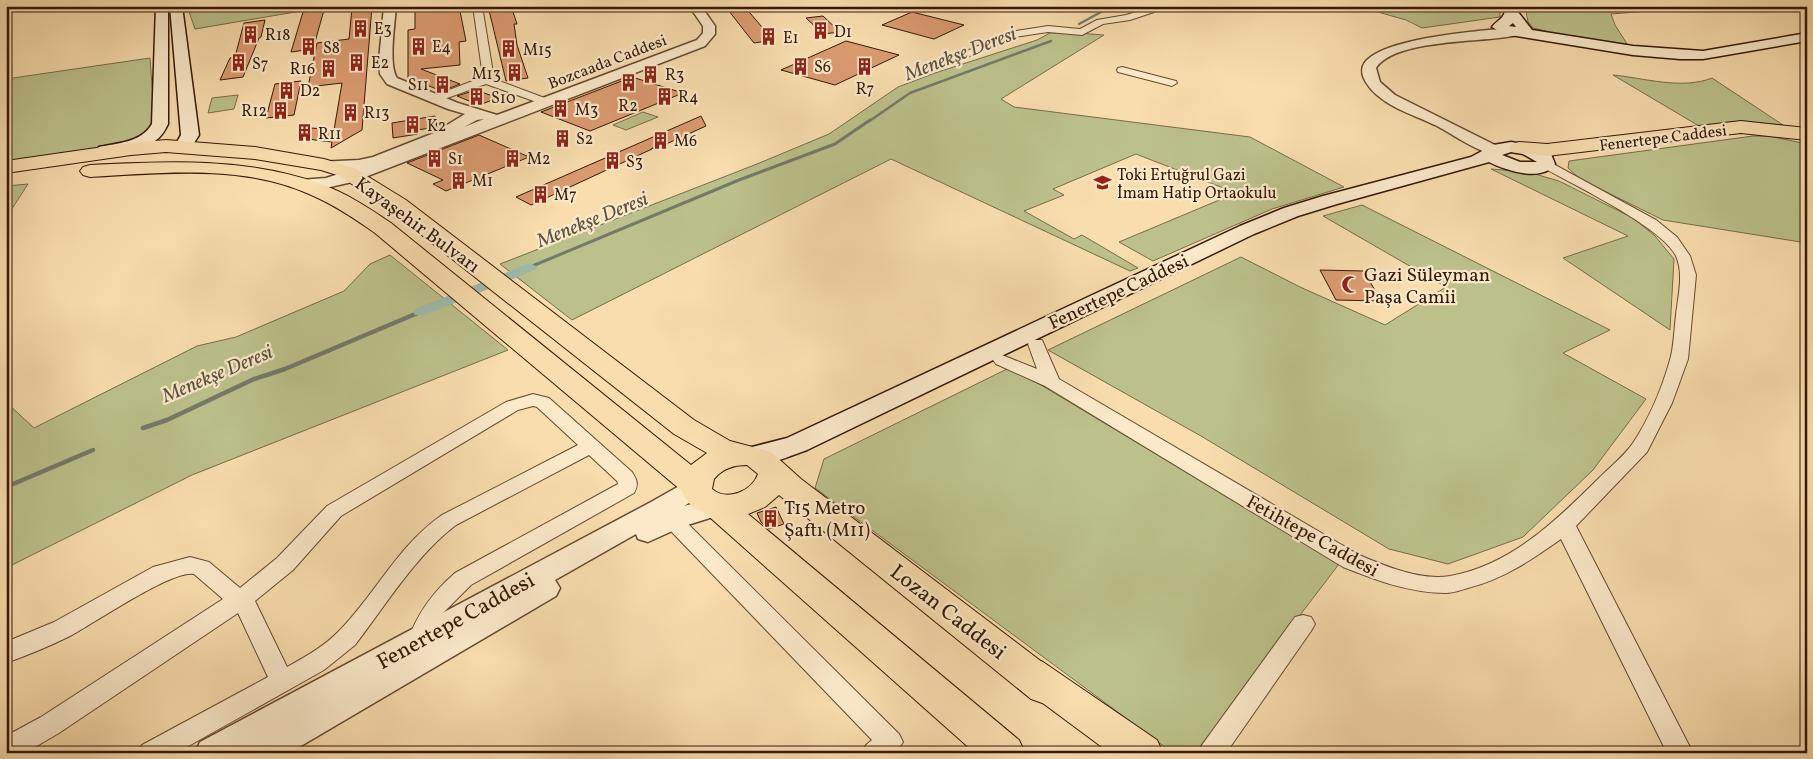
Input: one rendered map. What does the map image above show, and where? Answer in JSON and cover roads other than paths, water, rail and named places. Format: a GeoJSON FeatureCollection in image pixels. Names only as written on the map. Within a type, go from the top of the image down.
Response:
{"type":"FeatureCollection","features":[{"type":"Feature","properties":{"kind":"main road"},"geometry":{"type":"LineString","coordinates":[[162,6],[160,124],[157,131],[150,138],[131,149],[116,154],[104,164],[108,167],[128,168],[158,163],[179,152],[187,141],[176,6]]}},
{"type":"Feature","properties":{"kind":"main road"},"geometry":{"type":"LineString","coordinates":[[1512,10],[1507,22],[1500,25],[1502,29],[1520,30],[1560,39],[1646,53],[1703,55],[1807,37]]}},
{"type":"Feature","properties":{"kind":"main road"},"geometry":{"type":"LineString","coordinates":[[1512,10],[1520,30]]}},
{"type":"Feature","properties":{"kind":"main road","name":"Fenertepe Caddesi"},"geometry":{"type":"LineString","coordinates":[[1546,162],[1560,157],[1741,127],[1807,134]]}},
{"type":"Feature","properties":{"kind":"main road","name":"Fenertepe Caddesi"},"geometry":{"type":"LineString","coordinates":[[758,461],[771,453],[797,444],[1247,230],[1282,215],[1330,200],[1477,161],[1547,150],[1746,133],[1778,136],[1807,142]]}},
{"type":"Feature","properties":{"kind":"main road"},"geometry":{"type":"LineString","coordinates":[[92,154],[118,149],[150,138]]}},
{"type":"Feature","properties":{"kind":"main road","name":"Kayaşehir Bulvarı"},"geometry":{"type":"LineString","coordinates":[[6,167],[187,141],[226,150],[324,165],[365,176],[398,205],[648,399],[706,441],[720,448],[758,461]]}},
{"type":"Feature","properties":{"kind":"main road"},"geometry":{"type":"LineString","coordinates":[[1508,155],[1539,167],[1546,162]]}},
{"type":"Feature","properties":{"kind":"main road","name":"Fenertepe Caddesi"},"geometry":{"type":"LineString","coordinates":[[758,461],[798,457],[921,401],[1258,236],[1314,214],[1460,173],[1508,155]]}},
{"type":"Feature","properties":{"kind":"main road","name":"Kayaşehir Bulvarı"},"geometry":{"type":"LineString","coordinates":[[6,181],[80,171],[128,168],[214,168],[275,176],[306,184],[360,211],[383,228],[707,496]]}},
{"type":"Feature","properties":{"kind":"main road"},"geometry":{"type":"LineString","coordinates":[[707,496],[738,506],[760,496],[769,487],[758,461],[731,456],[718,460],[706,467],[697,480],[707,496],[1005,753]]}},
{"type":"Feature","properties":{"kind":"main road","name":"Lozan Caddesi"},"geometry":{"type":"LineString","coordinates":[[758,461],[1030,673],[1122,753]]}},
{"type":"Feature","properties":{"kind":"main road"},"geometry":{"type":"LineString","coordinates":[[1030,673],[1143,753]]}},
{"type":"Feature","properties":{"kind":"street"},"geometry":{"type":"LineString","coordinates":[[390,6],[387,74],[392,81],[483,120]]}},
{"type":"Feature","properties":{"kind":"street"},"geometry":{"type":"LineString","coordinates":[[477,6],[489,82],[546,102]]}},
{"type":"Feature","properties":{"kind":"street","name":"Bozcaada Caddesi"},"geometry":{"type":"LineString","coordinates":[[306,184],[326,183],[365,176],[483,120],[528,110],[701,43],[709,34],[709,26],[695,6]]}},
{"type":"Feature","properties":{"kind":"street"},"geometry":{"type":"LineString","coordinates":[[956,58],[1013,34],[1048,29],[1082,32],[1100,22],[1128,18],[1168,6]]}},
{"type":"Feature","properties":{"kind":"street"},"geometry":{"type":"LineString","coordinates":[[1473,34],[1500,25]]}},
{"type":"Feature","properties":{"kind":"street"},"geometry":{"type":"LineString","coordinates":[[1520,30],[1473,34],[1394,50],[1375,59],[1368,71],[1378,89],[1390,98],[1508,155],[1548,172],[1573,180]]}},
{"type":"Feature","properties":{"kind":"street"},"geometry":{"type":"LineString","coordinates":[[1122,70],[1172,83]]}},
{"type":"Feature","properties":{"kind":"street"},"geometry":{"type":"LineString","coordinates":[[435,99],[488,80]]}},
{"type":"Feature","properties":{"kind":"street"},"geometry":{"type":"LineString","coordinates":[[324,165],[346,166],[372,162],[440,136],[460,123],[469,127],[483,120]]}},
{"type":"Feature","properties":{"kind":"street"},"geometry":{"type":"LineString","coordinates":[[1546,162],[1573,180]]}},
{"type":"Feature","properties":{"kind":"street","name":"Fetihtepe Caddesi"},"geometry":{"type":"LineString","coordinates":[[1002,360],[1051,382],[1351,561],[1388,576],[1420,583],[1448,585],[1486,575],[1518,559],[1565,525],[1640,447],[1663,403],[1679,358],[1688,275],[1683,256],[1672,240],[1651,223],[1573,180]]}},
{"type":"Feature","properties":{"kind":"street"},"geometry":{"type":"LineString","coordinates":[[1036,344],[1051,382]]}},
{"type":"Feature","properties":{"kind":"street"},"geometry":{"type":"LineString","coordinates":[[6,750],[50,725],[270,579],[334,511],[512,406],[533,400],[543,402],[625,477],[628,484],[627,488],[464,579],[441,598],[432,610],[420,640]]}},
{"type":"Feature","properties":{"kind":"street"},"geometry":{"type":"LineString","coordinates":[[151,753],[316,663],[347,638],[415,551],[435,530],[449,520],[591,446]]}},
{"type":"Feature","properties":{"kind":"street","name":"Fenertepe Caddesi"},"geometry":{"type":"LineString","coordinates":[[258,753],[442,647],[672,520],[707,496]]}},
{"type":"Feature","properties":{"kind":"street","name":"Fenertepe Caddesi"},"geometry":{"type":"LineString","coordinates":[[212,753],[660,509],[707,496]]}},
{"type":"Feature","properties":{"kind":"street"},"geometry":{"type":"LineString","coordinates":[[672,520],[890,742],[876,753]]}},
{"type":"Feature","properties":{"kind":"street"},"geometry":{"type":"LineString","coordinates":[[1565,525],[1680,753]]}},
{"type":"Feature","properties":{"kind":"street"},"geometry":{"type":"LineString","coordinates":[[6,652],[62,629],[161,573],[175,567],[190,565],[201,568],[246,606],[282,681]]}},
{"type":"Feature","properties":{"kind":"street"},"geometry":{"type":"LineString","coordinates":[[1211,753],[1303,624]]}},
{"type":"Feature","properties":{"kind":"waterway","name":"Menekşe Deresi"},"geometry":{"type":"LineString","coordinates":[[1079,24],[1112,6]]}},
{"type":"Feature","properties":{"kind":"waterway","name":"Menekşe Deresi"},"geometry":{"type":"LineString","coordinates":[[868,122],[910,93],[1051,41]]}},
{"type":"Feature","properties":{"kind":"waterway","name":"Menekşe Deresi"},"geometry":{"type":"LineString","coordinates":[[530,267],[739,180],[835,144],[870,120]]}},
{"type":"Feature","properties":{"kind":"waterway","name":"Menekşe Deresi"},"geometry":{"type":"LineString","coordinates":[[420,312],[530,267]]}},
{"type":"Feature","properties":{"kind":"waterway","name":"Menekşe Deresi"},"geometry":{"type":"LineString","coordinates":[[143,428],[167,420],[254,379],[285,369],[420,312]]}},
{"type":"Feature","properties":{"kind":"waterway","name":"Menekşe Deresi"},"geometry":{"type":"LineString","coordinates":[[6,487],[93,450]]}},
{"type":"Feature","properties":{"kind":"place","name":"E3"},"geometry":{"type":"Point","coordinates":[360,28]}},
{"type":"Feature","properties":{"kind":"place","name":"D1"},"geometry":{"type":"Point","coordinates":[820,31]}},
{"type":"Feature","properties":{"kind":"place","name":"R18"},"geometry":{"type":"Point","coordinates":[251,34]}},
{"type":"Feature","properties":{"kind":"place","name":"E1"},"geometry":{"type":"Point","coordinates":[769,37]}},
{"type":"Feature","properties":{"kind":"place","name":"E4"},"geometry":{"type":"Point","coordinates":[418,46]}},
{"type":"Feature","properties":{"kind":"place","name":"S8"},"geometry":{"type":"Point","coordinates":[309,47]}},
{"type":"Feature","properties":{"kind":"place","name":"M15"},"geometry":{"type":"Point","coordinates":[509,49]}},
{"type":"Feature","properties":{"kind":"place","name":"E2"},"geometry":{"type":"Point","coordinates":[357,62]}},
{"type":"Feature","properties":{"kind":"place","name":"S7"},"geometry":{"type":"Point","coordinates":[238,63]}},
{"type":"Feature","properties":{"kind":"place","name":"S6"},"geometry":{"type":"Point","coordinates":[800,66]}},
{"type":"Feature","properties":{"kind":"place","name":"R7"},"geometry":{"type":"Point","coordinates":[865,66]}},
{"type":"Feature","properties":{"kind":"place","name":"R16"},"geometry":{"type":"Point","coordinates":[329,68]}},
{"type":"Feature","properties":{"kind":"place","name":"M13"},"geometry":{"type":"Point","coordinates":[515,73]}},
{"type":"Feature","properties":{"kind":"place","name":"R3"},"geometry":{"type":"Point","coordinates":[651,74]}},
{"type":"Feature","properties":{"kind":"place","name":"R2"},"geometry":{"type":"Point","coordinates":[628,83]}},
{"type":"Feature","properties":{"kind":"place","name":"S11"},"geometry":{"type":"Point","coordinates":[443,84]}},
{"type":"Feature","properties":{"kind":"place","name":"D2"},"geometry":{"type":"Point","coordinates":[286,90]}},
{"type":"Feature","properties":{"kind":"place","name":"R4"},"geometry":{"type":"Point","coordinates":[664,96]}},
{"type":"Feature","properties":{"kind":"place","name":"S10"},"geometry":{"type":"Point","coordinates":[477,97]}},
{"type":"Feature","properties":{"kind":"place","name":"M3"},"geometry":{"type":"Point","coordinates":[561,109]}},
{"type":"Feature","properties":{"kind":"place","name":"R12"},"geometry":{"type":"Point","coordinates":[281,110]}},
{"type":"Feature","properties":{"kind":"place","name":"R13"},"geometry":{"type":"Point","coordinates":[350,112]}},
{"type":"Feature","properties":{"kind":"place","name":"K2"},"geometry":{"type":"Point","coordinates":[413,125]}},
{"type":"Feature","properties":{"kind":"place","name":"R11"},"geometry":{"type":"Point","coordinates":[304,133]}},
{"type":"Feature","properties":{"kind":"place","name":"S2"},"geometry":{"type":"Point","coordinates":[562,138]}},
{"type":"Feature","properties":{"kind":"place","name":"M6"},"geometry":{"type":"Point","coordinates":[660,140]}},
{"type":"Feature","properties":{"kind":"place","name":"S1"},"geometry":{"type":"Point","coordinates":[434,158]}},
{"type":"Feature","properties":{"kind":"place","name":"M2"},"geometry":{"type":"Point","coordinates":[513,158]}},
{"type":"Feature","properties":{"kind":"place","name":"S3"},"geometry":{"type":"Point","coordinates":[612,161]}},
{"type":"Feature","properties":{"kind":"place","name":"M1"},"geometry":{"type":"Point","coordinates":[458,180]}},
{"type":"Feature","properties":{"kind":"place","name":"Toki Ertuğrul Gazi İmam Hatip Ortaokulu"},"geometry":{"type":"Point","coordinates":[1103,183]}},
{"type":"Feature","properties":{"kind":"place","name":"M7"},"geometry":{"type":"Point","coordinates":[540,194]}},
{"type":"Feature","properties":{"kind":"place","name":"Gazi Süleyman Paşa Camii"},"geometry":{"type":"Point","coordinates":[1350,285]}},
{"type":"Feature","properties":{"kind":"place","name":"T15 Metro Şaftı (M11)"},"geometry":{"type":"Point","coordinates":[770,518]}}]}
